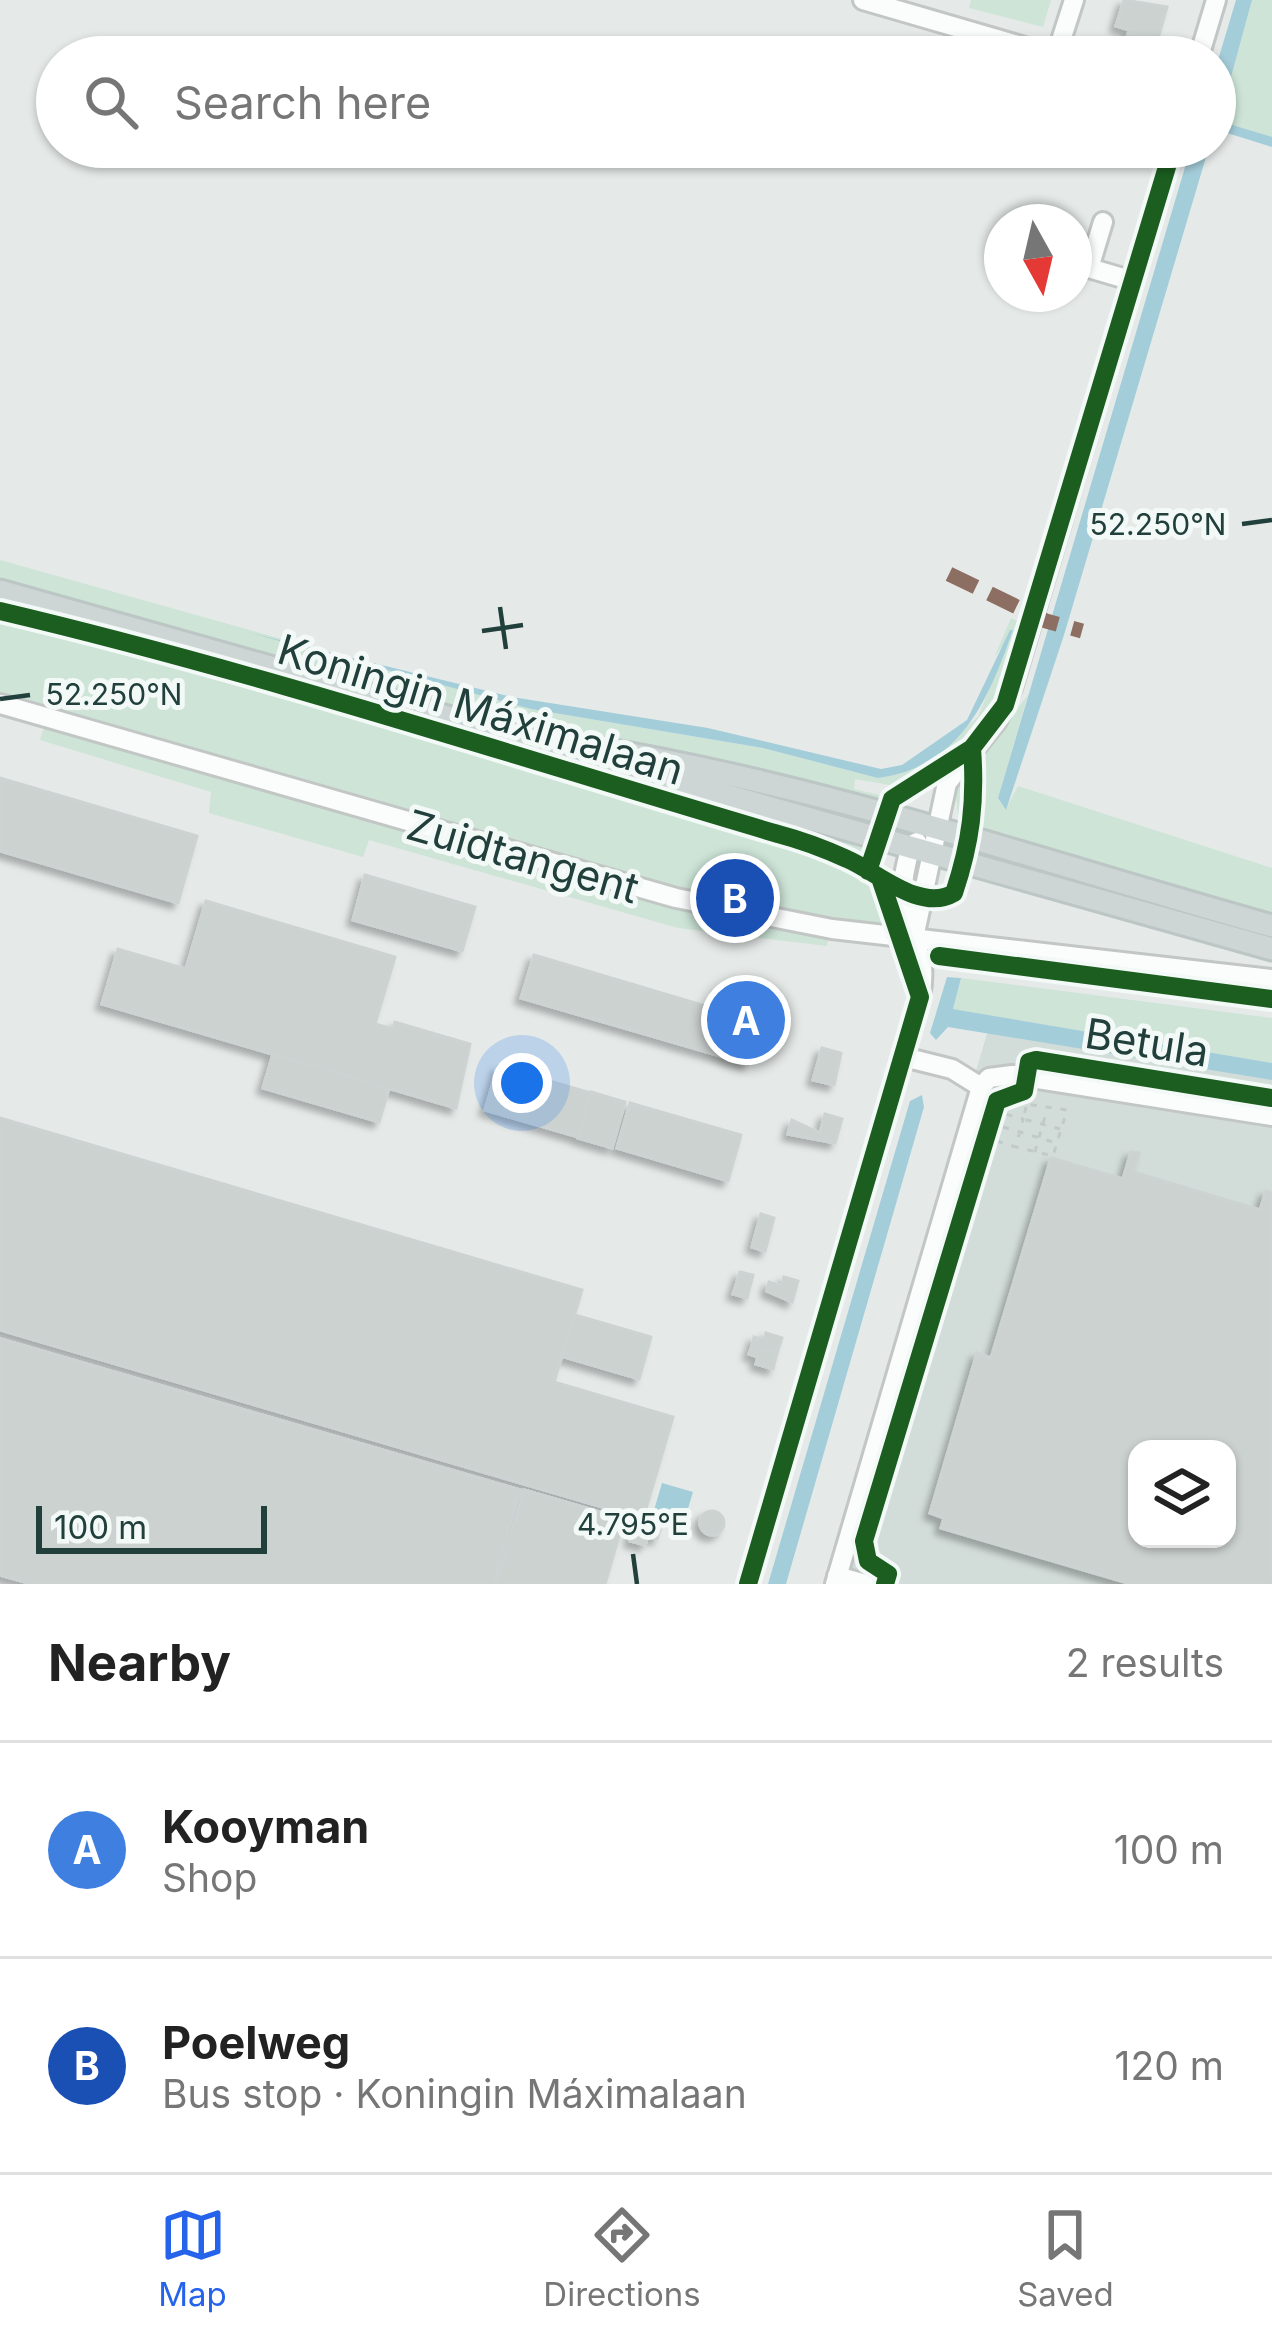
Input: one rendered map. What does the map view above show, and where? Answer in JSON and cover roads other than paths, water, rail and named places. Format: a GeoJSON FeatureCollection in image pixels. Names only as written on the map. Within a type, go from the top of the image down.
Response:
{"type":"FeatureCollection","features":[{"type":"Feature","properties":{"kind":"main road","name":"Koningin Máximalaan"},"geometry":{"type":"LineString","coordinates":[[0,592],[525,736],[780,782],[927,843],[1272,949]]}},
{"type":"Feature","properties":{"kind":"main road","name":"Koningin Máximalaan"},"geometry":{"type":"LineString","coordinates":[[927,843],[1272,926]]}},
{"type":"Feature","properties":{"kind":"street"},"geometry":{"type":"LineString","coordinates":[[862,0],[985,36]]}},
{"type":"Feature","properties":{"kind":"street"},"geometry":{"type":"LineString","coordinates":[[1063,36],[1074,0]]}},
{"type":"Feature","properties":{"kind":"street"},"geometry":{"type":"LineString","coordinates":[[1205,36],[1216,0]]}},
{"type":"Feature","properties":{"kind":"street"},"geometry":{"type":"LineString","coordinates":[[748,1584],[923,981],[916,936],[927,843],[946,783],[997,721],[1012,688],[1167,168]]}},
{"type":"Feature","properties":{"kind":"street"},"geometry":{"type":"LineString","coordinates":[[1103,222],[1089,268],[1133,280]]}},
{"type":"Feature","properties":{"kind":"street","name":"Zuidtangent"},"geometry":{"type":"LineString","coordinates":[[0,704],[601,880],[832,929],[1272,979]]}},
{"type":"Feature","properties":{"kind":"street"},"geometry":{"type":"LineString","coordinates":[[865,1584],[836,1580],[988,1132],[981,1087],[952,1069],[904,1057]]}},
{"type":"Feature","properties":{"kind":"street","name":"Betula"},"geometry":{"type":"LineString","coordinates":[[981,1087],[1000,1076],[1026,1077],[1272,1116]]}},
{"type":"Feature","properties":{"kind":"water"},"geometry":{"type":"Polygon","coordinates":[[[1236,0],[1252,0],[1236,59],[1236,36],[1225,36],[1236,0]]]}},
{"type":"Feature","properties":{"kind":"water"},"geometry":{"type":"Polygon","coordinates":[[[1236,126],[1272,137],[1272,147],[1236,136],[1236,126]]]}},
{"type":"Feature","properties":{"kind":"water"},"geometry":{"type":"Polygon","coordinates":[[[1185,168],[1203,168],[1064,635],[1006,810],[998,798],[1185,168]]]}},
{"type":"Feature","properties":{"kind":"water"},"geometry":{"type":"Polygon","coordinates":[[[1010,630],[993,681],[968,726],[931,760],[878,778],[763,748],[531,709],[247,632],[512,697],[708,728],[881,769],[902,765],[967,720],[1010,630]]]}},
{"type":"Feature","properties":{"kind":"water"},"geometry":{"type":"Polygon","coordinates":[[[947,977],[961,978],[953,1009],[1272,1063],[1272,1080],[948,1027],[936,1040],[930,1033],[947,977]]]}},
{"type":"Feature","properties":{"kind":"water"},"geometry":{"type":"Polygon","coordinates":[[[922,1095],[924,1107],[786,1584],[768,1584],[910,1101],[922,1095]]]}},
{"type":"Feature","properties":{"kind":"water"},"geometry":{"type":"Polygon","coordinates":[[[662,1483],[693,1492],[683,1525],[652,1517],[662,1483]]]}},
{"type":"Feature","properties":{"kind":"place","name":"Poelweg"},"geometry":{"type":"Point","coordinates":[735,898]}},
{"type":"Feature","properties":{"kind":"place","name":"Kooyman"},"geometry":{"type":"Point","coordinates":[746,1020]}}]}
